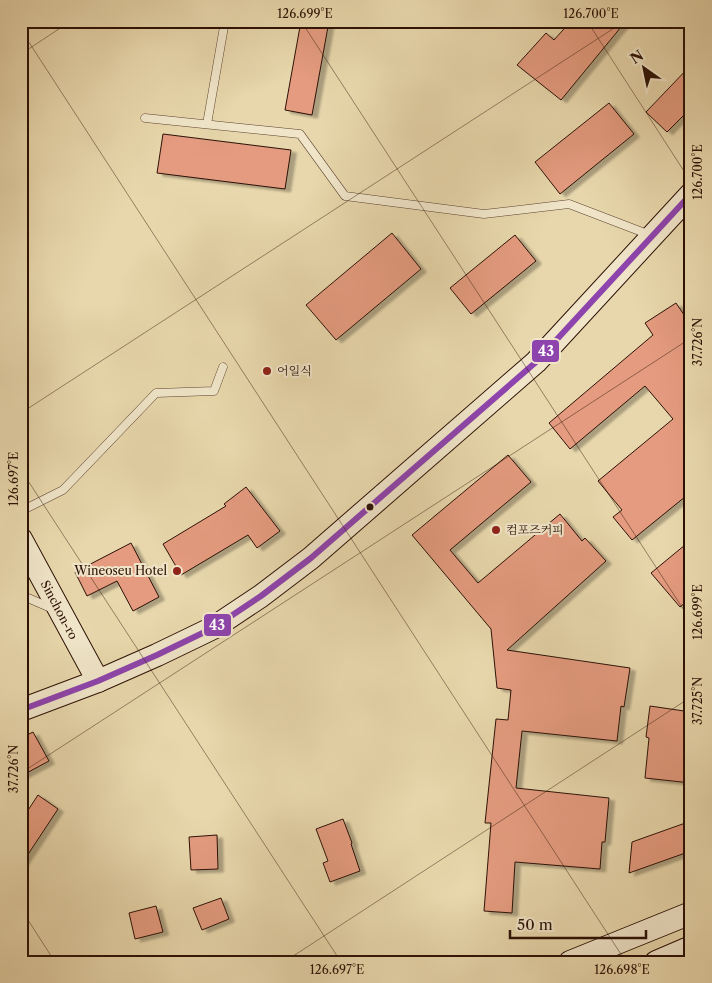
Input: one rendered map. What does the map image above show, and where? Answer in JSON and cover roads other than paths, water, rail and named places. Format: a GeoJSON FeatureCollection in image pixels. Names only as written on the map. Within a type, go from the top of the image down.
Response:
{"type":"FeatureCollection","features":[{"type":"Feature","properties":{"kind":"street"},"geometry":{"type":"LineString","coordinates":[[21,710],[98,681],[212,628],[261,596],[311,558],[536,362],[691,194]]}},
{"type":"Feature","properties":{"kind":"street","name":"Sinchon-ro"},"geometry":{"type":"LineString","coordinates":[[21,539],[98,681]]}},
{"type":"Feature","properties":{"kind":"street"},"geometry":{"type":"LineString","coordinates":[[570,962],[682,916]]}},
{"type":"Feature","properties":{"kind":"street"},"geometry":{"type":"LineString","coordinates":[[656,962],[691,947]]}},
{"type":"Feature","properties":{"kind":"lane"},"geometry":{"type":"LineString","coordinates":[[207,124],[225,21]]}},
{"type":"Feature","properties":{"kind":"lane"},"geometry":{"type":"LineString","coordinates":[[145,118],[300,134],[345,196],[484,214],[570,204],[653,236]]}},
{"type":"Feature","properties":{"kind":"lane"},"geometry":{"type":"LineString","coordinates":[[21,511],[63,490],[156,393],[214,391],[223,368]]}},
{"type":"Feature","properties":{"kind":"lane"},"geometry":{"type":"LineString","coordinates":[[21,595],[60,612]]}},
{"type":"Feature","properties":{"kind":"place","name":"어일식"},"geometry":{"type":"Point","coordinates":[267,371]}},
{"type":"Feature","properties":{"kind":"place","name":"컴포즈커피"},"geometry":{"type":"Point","coordinates":[496,530]}},
{"type":"Feature","properties":{"kind":"place","name":"Wineoseu Hotel"},"geometry":{"type":"Point","coordinates":[177,571]}}]}
